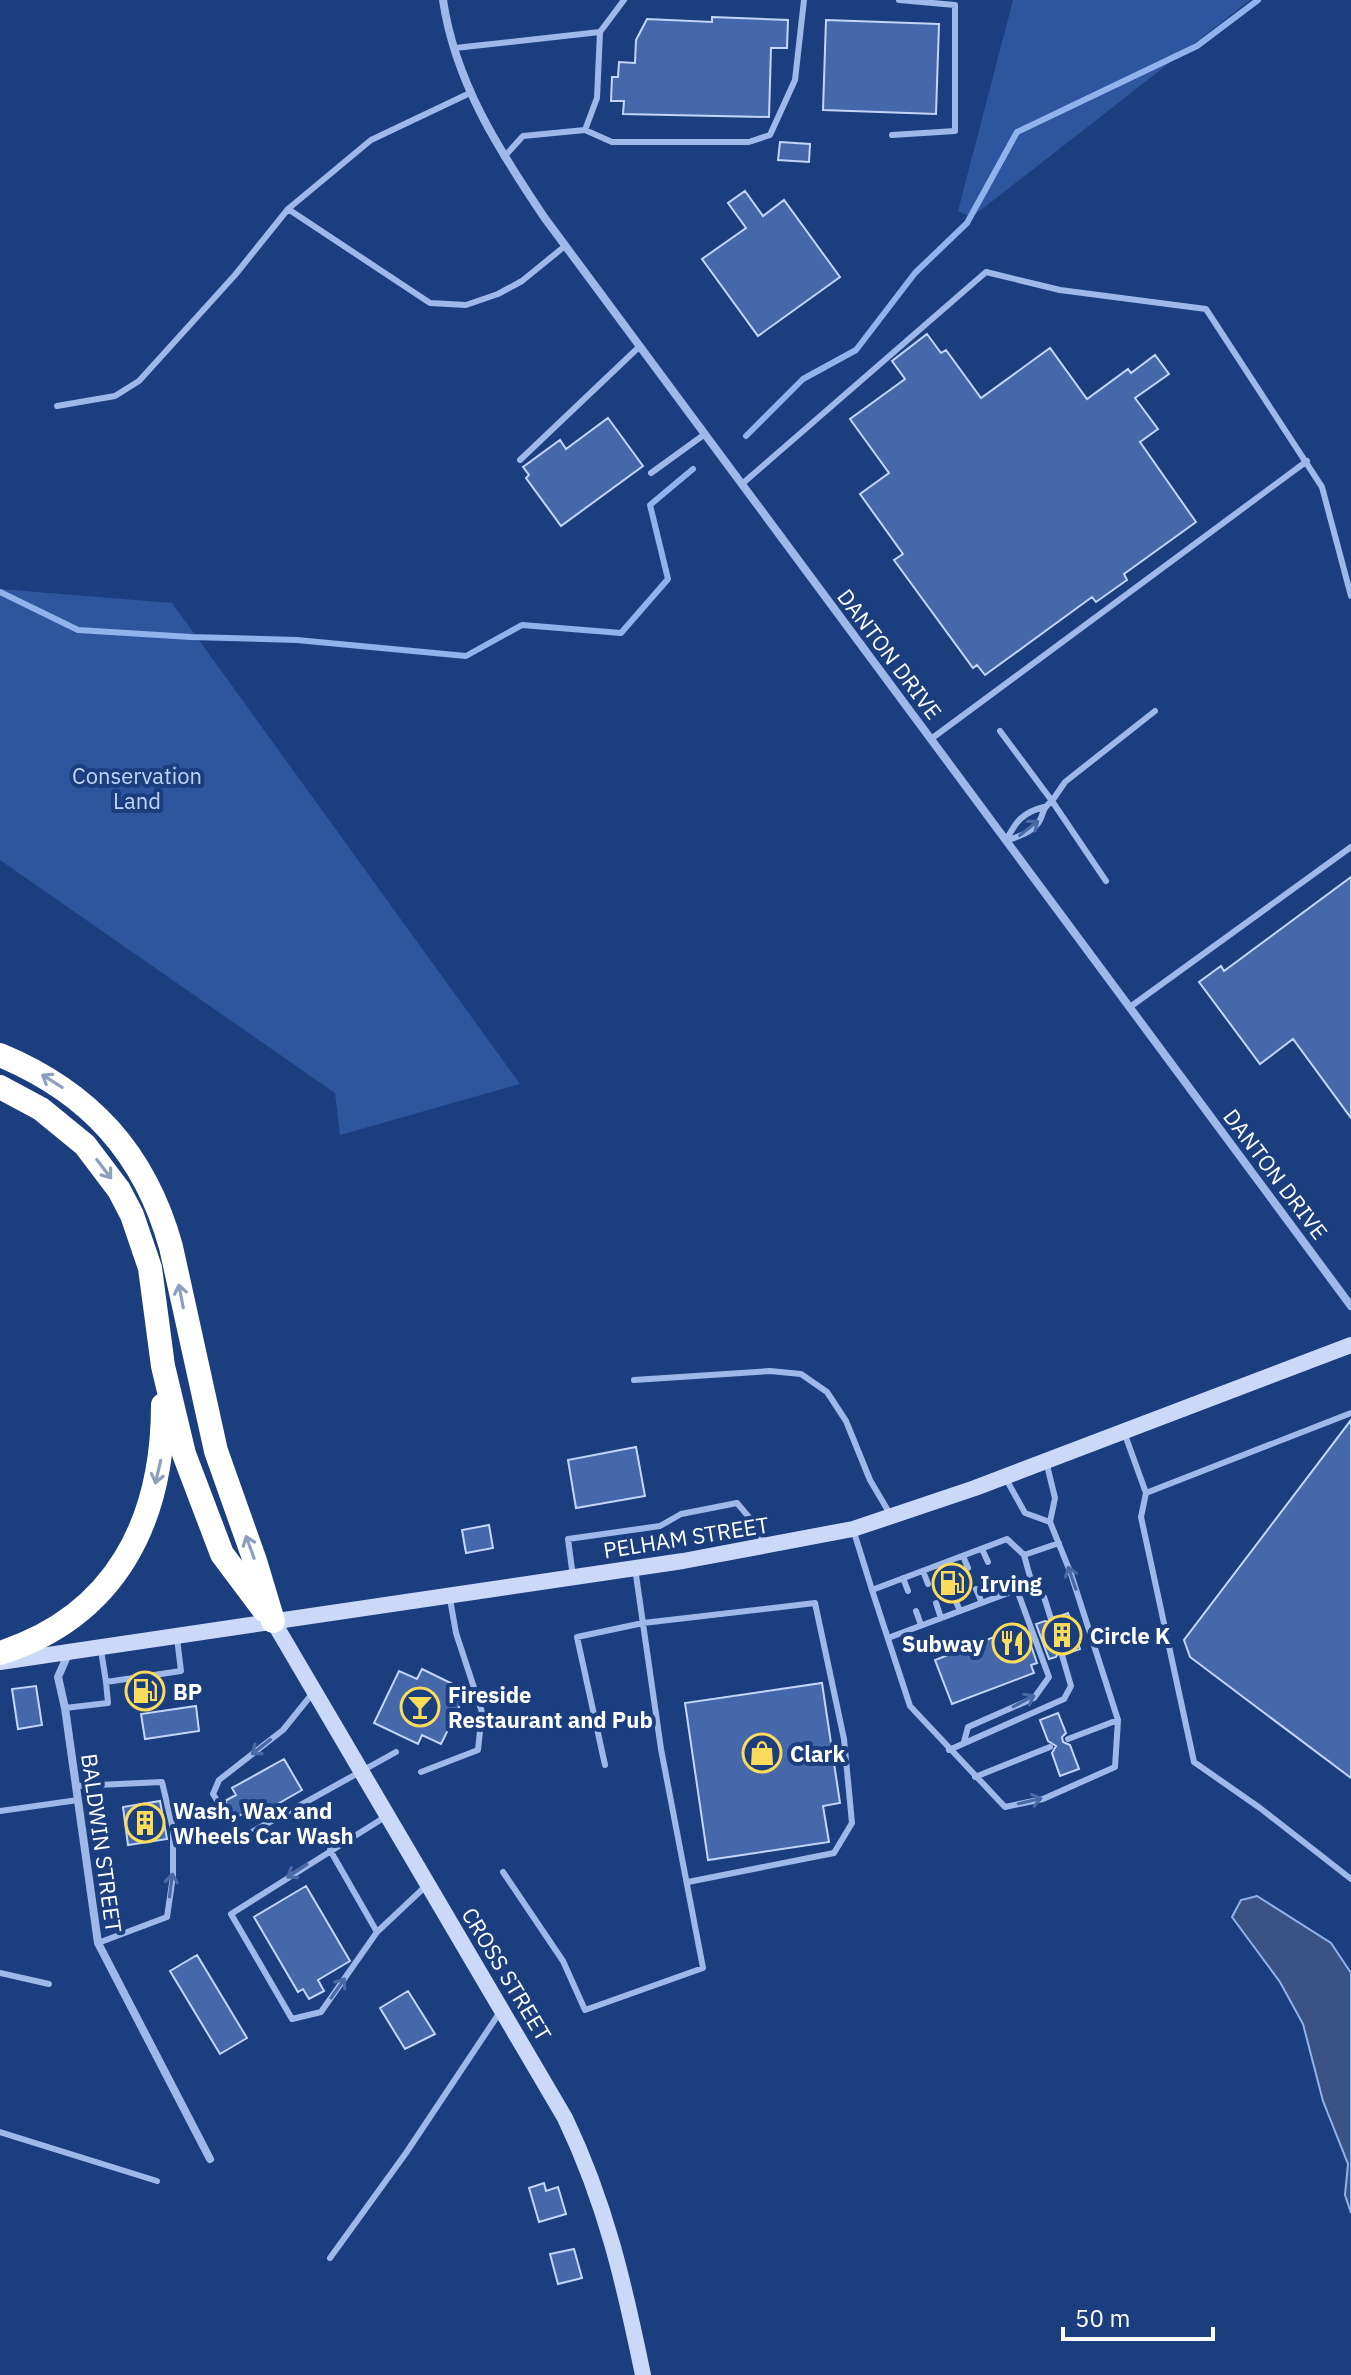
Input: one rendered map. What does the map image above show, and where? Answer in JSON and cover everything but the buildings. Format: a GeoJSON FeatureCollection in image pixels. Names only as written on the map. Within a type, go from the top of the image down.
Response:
{"type":"FeatureCollection","features":[{"type":"Feature","properties":{"kind":"highway"},"geometry":{"type":"LineString","coordinates":[[0,1055],[42,1074],[78,1098],[123,1145],[145,1179],[165,1223],[216,1451],[273,1621]]}},
{"type":"Feature","properties":{"kind":"highway"},"geometry":{"type":"LineString","coordinates":[[0,1087],[41,1109],[64,1126],[85,1145],[119,1190],[143,1241],[150,1268],[163,1366],[184,1454],[222,1554],[273,1621]]}},
{"type":"Feature","properties":{"kind":"highway"},"geometry":{"type":"LineString","coordinates":[[0,1653],[56,1629],[92,1602],[135,1541],[149,1507],[162,1453],[163,1366]]}},
{"type":"Feature","properties":{"kind":"street","name":"DANTON DRIVE"},"geometry":{"type":"LineString","coordinates":[[444,4],[470,93],[504,157],[565,246],[1351,1306]]}},
{"type":"Feature","properties":{"kind":"street","name":"PELHAM STREET"},"geometry":{"type":"LineString","coordinates":[[0,1662],[635,1568],[853,1529],[1004,1476],[1351,1345]]}},
{"type":"Feature","properties":{"kind":"street","name":"CROSS STREET"},"geometry":{"type":"LineString","coordinates":[[273,1621],[565,2118],[589,2170],[615,2250],[643,2375]]}},
{"type":"Feature","properties":{"kind":"street","name":"BALDWIN STREET"},"geometry":{"type":"LineString","coordinates":[[69,1651],[58,1677],[98,1943],[210,2159]]}},
{"type":"Feature","properties":{"kind":"lane"},"geometry":{"type":"LineString","coordinates":[[444,4],[452,0]]}},
{"type":"Feature","properties":{"kind":"lane"},"geometry":{"type":"LineString","coordinates":[[585,130],[597,98],[600,32],[624,0]]}},
{"type":"Feature","properties":{"kind":"lane"},"geometry":{"type":"LineString","coordinates":[[504,157],[523,136],[585,130],[612,142],[749,142],[770,135],[795,80],[804,0]]}},
{"type":"Feature","properties":{"kind":"lane"},"geometry":{"type":"LineString","coordinates":[[892,135],[955,131],[955,5],[899,0]]}},
{"type":"Feature","properties":{"kind":"lane"},"geometry":{"type":"LineString","coordinates":[[455,48],[600,32]]}},
{"type":"Feature","properties":{"kind":"lane"},"geometry":{"type":"LineString","coordinates":[[57,406],[115,396],[139,381],[235,275],[288,209],[371,140],[470,93]]}},
{"type":"Feature","properties":{"kind":"lane"},"geometry":{"type":"LineString","coordinates":[[288,209],[430,303],[466,305],[498,294],[522,281],[565,246]]}},
{"type":"Feature","properties":{"kind":"lane"},"geometry":{"type":"LineString","coordinates":[[742,484],[986,272],[1060,290],[1206,309],[1322,487],[1351,596]]}},
{"type":"Feature","properties":{"kind":"lane"},"geometry":{"type":"LineString","coordinates":[[520,460],[640,346]]}},
{"type":"Feature","properties":{"kind":"lane"},"geometry":{"type":"LineString","coordinates":[[651,473],[705,434]]}},
{"type":"Feature","properties":{"kind":"lane"},"geometry":{"type":"LineString","coordinates":[[931,739],[1307,461]]}},
{"type":"Feature","properties":{"kind":"lane"},"geometry":{"type":"LineString","coordinates":[[1006,841],[1015,822],[1052,801],[1065,782],[1155,711]]}},
{"type":"Feature","properties":{"kind":"lane"},"geometry":{"type":"LineString","coordinates":[[1000,731],[1106,881]]}},
{"type":"Feature","properties":{"kind":"lane"},"geometry":{"type":"LineString","coordinates":[[1006,841],[1024,835],[1040,822],[1044,807]]}},
{"type":"Feature","properties":{"kind":"lane"},"geometry":{"type":"LineString","coordinates":[[1130,1007],[1351,847]]}},
{"type":"Feature","properties":{"kind":"lane"},"geometry":{"type":"LineString","coordinates":[[634,1380],[770,1371],[801,1374],[827,1392],[846,1421],[870,1480],[892,1517]]}},
{"type":"Feature","properties":{"kind":"lane"},"geometry":{"type":"LineString","coordinates":[[1146,1493],[1351,1413]]}},
{"type":"Feature","properties":{"kind":"lane"},"geometry":{"type":"LineString","coordinates":[[1124,1431],[1146,1493],[1141,1517],[1194,1762],[1260,1808],[1351,1879]]}},
{"type":"Feature","properties":{"kind":"lane"},"geometry":{"type":"LineString","coordinates":[[853,1529],[910,1706],[1005,1807],[1043,1799],[1115,1767],[1118,1720],[1050,1522],[1055,1498],[1046,1459]]}},
{"type":"Feature","properties":{"kind":"lane"},"geometry":{"type":"LineString","coordinates":[[1004,1476],[1025,1513],[1050,1522]]}},
{"type":"Feature","properties":{"kind":"lane"},"geometry":{"type":"LineString","coordinates":[[573,1577],[568,1539],[660,1526],[681,1514],[737,1503],[759,1529],[764,1547]]}},
{"type":"Feature","properties":{"kind":"lane"},"geometry":{"type":"LineString","coordinates":[[872,1590],[1007,1539],[1024,1555],[1032,1584],[1044,1597],[1051,1619]]}},
{"type":"Feature","properties":{"kind":"lane"},"geometry":{"type":"LineString","coordinates":[[1024,1555],[1059,1543]]}},
{"type":"Feature","properties":{"kind":"lane"},"geometry":{"type":"LineString","coordinates":[[982,1549],[988,1562]]}},
{"type":"Feature","properties":{"kind":"lane"},"geometry":{"type":"LineString","coordinates":[[963,1556],[968,1568]]}},
{"type":"Feature","properties":{"kind":"lane"},"geometry":{"type":"LineString","coordinates":[[942,1564],[946,1577]]}},
{"type":"Feature","properties":{"kind":"lane"},"geometry":{"type":"LineString","coordinates":[[503,1872],[563,1961],[585,2010],[703,1968],[661,1749],[635,1568]]}},
{"type":"Feature","properties":{"kind":"lane"},"geometry":{"type":"LineString","coordinates":[[923,1571],[928,1584]]}},
{"type":"Feature","properties":{"kind":"lane"},"geometry":{"type":"LineString","coordinates":[[903,1578],[908,1591]]}},
{"type":"Feature","properties":{"kind":"lane"},"geometry":{"type":"LineString","coordinates":[[996,1582],[1001,1595]]}},
{"type":"Feature","properties":{"kind":"lane"},"geometry":{"type":"LineString","coordinates":[[888,1638],[1032,1584]]}},
{"type":"Feature","properties":{"kind":"lane"},"geometry":{"type":"LineString","coordinates":[[976,1589],[982,1603]]}},
{"type":"Feature","properties":{"kind":"lane"},"geometry":{"type":"LineString","coordinates":[[964,1742],[968,1727],[1034,1698],[1049,1677],[1017,1590]]}},
{"type":"Feature","properties":{"kind":"lane"},"geometry":{"type":"LineString","coordinates":[[421,1772],[478,1750],[482,1712],[456,1633],[449,1595]]}},
{"type":"Feature","properties":{"kind":"lane"},"geometry":{"type":"LineString","coordinates":[[954,1597],[960,1611]]}},
{"type":"Feature","properties":{"kind":"lane"},"geometry":{"type":"LineString","coordinates":[[605,1765],[577,1637],[643,1623],[815,1603],[844,1739],[852,1823],[834,1853],[688,1882]]}},
{"type":"Feature","properties":{"kind":"lane"},"geometry":{"type":"LineString","coordinates":[[936,1603],[941,1618]]}},
{"type":"Feature","properties":{"kind":"lane"},"geometry":{"type":"LineString","coordinates":[[916,1611],[921,1625]]}},
{"type":"Feature","properties":{"kind":"lane"},"geometry":{"type":"LineString","coordinates":[[106,1682],[181,1671],[177,1635]]}},
{"type":"Feature","properties":{"kind":"lane"},"geometry":{"type":"LineString","coordinates":[[65,1708],[108,1703],[101,1646]]}},
{"type":"Feature","properties":{"kind":"lane"},"geometry":{"type":"LineString","coordinates":[[949,1750],[1064,1699],[1071,1686],[1062,1655]]}},
{"type":"Feature","properties":{"kind":"lane"},"geometry":{"type":"LineString","coordinates":[[314,1691],[283,1730],[219,1780],[213,1794],[241,1838],[396,1752]]}},
{"type":"Feature","properties":{"kind":"lane"},"geometry":{"type":"LineString","coordinates":[[1068,1739],[1118,1720]]}},
{"type":"Feature","properties":{"kind":"lane"},"geometry":{"type":"LineString","coordinates":[[975,1777],[1050,1747]]}},
{"type":"Feature","properties":{"kind":"lane"},"geometry":{"type":"LineString","coordinates":[[76,1786],[162,1782],[173,1829],[173,1876],[167,1917],[98,1943]]}},
{"type":"Feature","properties":{"kind":"lane"},"geometry":{"type":"LineString","coordinates":[[0,1811],[78,1800]]}},
{"type":"Feature","properties":{"kind":"lane"},"geometry":{"type":"LineString","coordinates":[[388,1815],[231,1914],[292,2019],[321,2012],[377,1932],[428,1884]]}},
{"type":"Feature","properties":{"kind":"lane"},"geometry":{"type":"LineString","coordinates":[[330,1850],[377,1932]]}},
{"type":"Feature","properties":{"kind":"lane"},"geometry":{"type":"LineString","coordinates":[[0,1973],[49,1984]]}},
{"type":"Feature","properties":{"kind":"lane"},"geometry":{"type":"LineString","coordinates":[[330,2258],[406,2153],[502,2009]]}},
{"type":"Feature","properties":{"kind":"lane"},"geometry":{"type":"LineString","coordinates":[[0,2132],[157,2181]]}},
{"type":"Feature","properties":{"kind":"green space"},"geometry":{"type":"Polygon","coordinates":[[[1013,0],[1250,0],[972,217],[958,211],[1013,0]]]}},
{"type":"Feature","properties":{"kind":"green space","name":"Conservation Land"},"geometry":{"type":"Polygon","coordinates":[[[0,589],[172,603],[520,1084],[340,1135],[335,1093],[0,860],[0,589]]]}},
{"type":"Feature","properties":{"kind":"shaded area"},"geometry":{"type":"Polygon","coordinates":[[[1257,1896],[1331,1943],[1351,1973],[1351,2213],[1345,2195],[1348,2164],[1323,2101],[1303,2024],[1280,1982],[1232,1917],[1241,1900],[1257,1896]]]}},
{"type":"Feature","properties":{"kind":"waterway"},"geometry":{"type":"LineString","coordinates":[[746,436],[803,379],[856,350],[915,273],[967,223],[1017,132],[1197,46],[1258,0]]}},
{"type":"Feature","properties":{"kind":"waterway"},"geometry":{"type":"LineString","coordinates":[[0,592],[78,630],[297,640],[466,656],[522,625],[621,633],[668,579],[650,505],[693,469]]}},
{"type":"Feature","properties":{"kind":"place","name":"Irving"},"geometry":{"type":"Point","coordinates":[952,1583]}},
{"type":"Feature","properties":{"kind":"place","name":"Circle K"},"geometry":{"type":"Point","coordinates":[1062,1635]}},
{"type":"Feature","properties":{"kind":"place","name":"Subway"},"geometry":{"type":"Point","coordinates":[1012,1643]}},
{"type":"Feature","properties":{"kind":"place","name":"BP"},"geometry":{"type":"Point","coordinates":[145,1691]}},
{"type":"Feature","properties":{"kind":"place","name":"Fireside Restaurant and Pub"},"geometry":{"type":"Point","coordinates":[420,1707]}},
{"type":"Feature","properties":{"kind":"place","name":"Clark"},"geometry":{"type":"Point","coordinates":[762,1753]}},
{"type":"Feature","properties":{"kind":"place","name":"Wash, Wax and Wheels Car Wash"},"geometry":{"type":"Point","coordinates":[145,1823]}}]}
